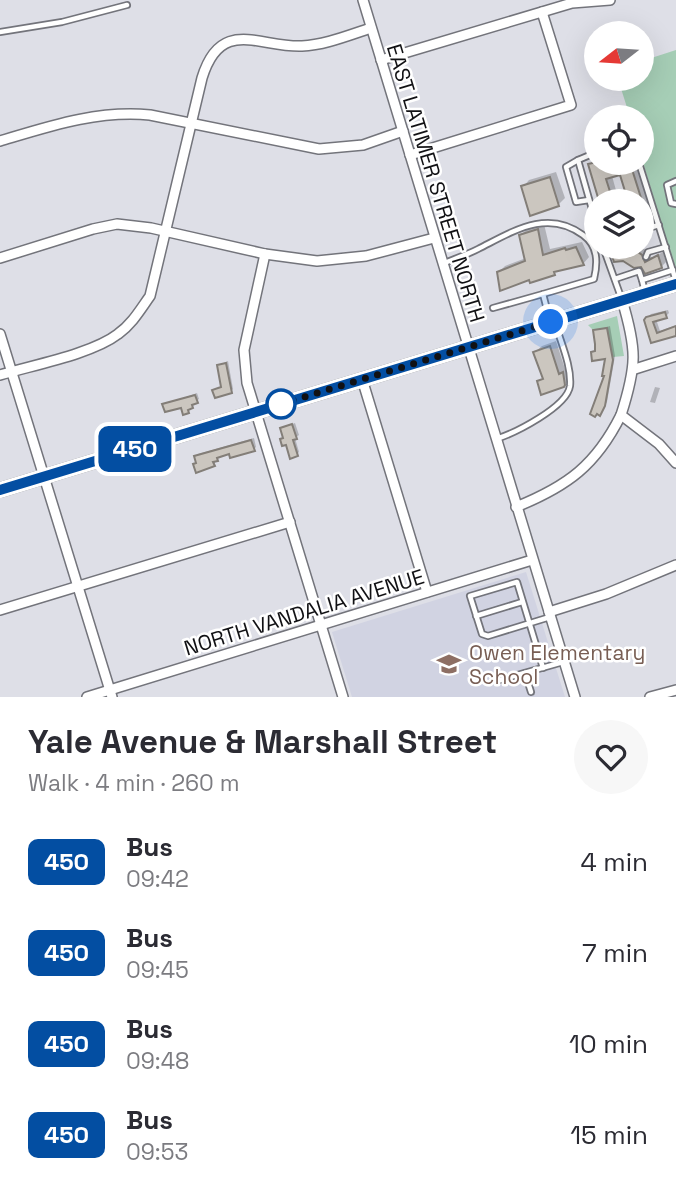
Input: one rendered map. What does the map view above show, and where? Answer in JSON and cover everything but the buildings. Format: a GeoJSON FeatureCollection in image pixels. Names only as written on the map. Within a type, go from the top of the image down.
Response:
{"type":"FeatureCollection","features":[{"type":"Feature","properties":{"kind":"main road"},"geometry":{"type":"LineString","coordinates":[[0,490],[676,282]]}},
{"type":"Feature","properties":{"kind":"street","name":"EAST LATIMER STREET NORTH"},"geometry":{"type":"LineString","coordinates":[[363,0],[575,697]]}},
{"type":"Feature","properties":{"kind":"street"},"geometry":{"type":"LineString","coordinates":[[381,61],[572,3],[610,0]]}},
{"type":"Feature","properties":{"kind":"street"},"geometry":{"type":"LineString","coordinates":[[410,155],[571,105],[542,12]]}},
{"type":"Feature","properties":{"kind":"street"},"geometry":{"type":"LineString","coordinates":[[0,375],[90,348],[120,332],[134,319],[150,296],[206,65],[221,46],[252,39],[288,46],[314,45],[371,28]]}},
{"type":"Feature","properties":{"kind":"street"},"geometry":{"type":"LineString","coordinates":[[0,141],[92,116],[128,113],[319,149],[363,145],[403,131]]}},
{"type":"Feature","properties":{"kind":"street"},"geometry":{"type":"LineString","coordinates":[[0,258],[109,225],[133,225],[167,231],[265,254],[333,261],[366,256],[434,238]]}},
{"type":"Feature","properties":{"kind":"street"},"geometry":{"type":"LineString","coordinates":[[265,254],[244,350],[247,383],[343,697]]}},
{"type":"Feature","properties":{"kind":"street"},"geometry":{"type":"LineString","coordinates":[[516,507],[556,489],[586,468],[610,437],[621,415],[635,369],[634,349],[622,300]]}},
{"type":"Feature","properties":{"kind":"street"},"geometry":{"type":"LineString","coordinates":[[0,334],[110,694]]}},
{"type":"Feature","properties":{"kind":"street"},"geometry":{"type":"LineString","coordinates":[[635,369],[676,356]]}},
{"type":"Feature","properties":{"kind":"street"},"geometry":{"type":"LineString","coordinates":[[362,379],[427,592]]}},
{"type":"Feature","properties":{"kind":"street"},"geometry":{"type":"LineString","coordinates":[[621,415],[659,444],[676,463]]}},
{"type":"Feature","properties":{"kind":"street"},"geometry":{"type":"LineString","coordinates":[[0,610],[290,522]]}},
{"type":"Feature","properties":{"kind":"street","name":"NORTH VANDALIA AVENUE"},"geometry":{"type":"LineString","coordinates":[[87,697],[110,694],[331,621],[532,560]]}},
{"type":"Feature","properties":{"kind":"street"},"geometry":{"type":"LineString","coordinates":[[549,614],[676,565]]}},
{"type":"Feature","properties":{"kind":"street"},"geometry":{"type":"LineString","coordinates":[[650,697],[676,690]]}},
{"type":"Feature","properties":{"kind":"lane"},"geometry":{"type":"LineString","coordinates":[[0,32],[72,20],[127,5]]}},
{"type":"Feature","properties":{"kind":"lane"},"geometry":{"type":"LineString","coordinates":[[584,157],[566,167],[576,202],[584,201]]}},
{"type":"Feature","properties":{"kind":"lane"},"geometry":{"type":"LineString","coordinates":[[578,160],[586,189]]}},
{"type":"Feature","properties":{"kind":"lane"},"geometry":{"type":"LineString","coordinates":[[643,175],[676,282]]}},
{"type":"Feature","properties":{"kind":"lane"},"geometry":{"type":"LineString","coordinates":[[676,181],[667,186],[671,202],[676,204]]}},
{"type":"Feature","properties":{"kind":"lane"},"geometry":{"type":"LineString","coordinates":[[442,264],[511,231],[550,221],[566,225],[592,242],[596,261],[594,279],[492,308]]}},
{"type":"Feature","properties":{"kind":"lane"},"geometry":{"type":"LineString","coordinates":[[654,226],[659,225]]}},
{"type":"Feature","properties":{"kind":"lane"},"geometry":{"type":"LineString","coordinates":[[654,251],[666,247]]}},
{"type":"Feature","properties":{"kind":"lane"},"geometry":{"type":"LineString","coordinates":[[660,261],[669,258]]}},
{"type":"Feature","properties":{"kind":"lane"},"geometry":{"type":"LineString","coordinates":[[608,259],[622,300]]}},
{"type":"Feature","properties":{"kind":"lane"},"geometry":{"type":"LineString","coordinates":[[642,280],[673,270]]}},
{"type":"Feature","properties":{"kind":"lane"},"geometry":{"type":"LineString","coordinates":[[615,279],[639,271],[646,293]]}},
{"type":"Feature","properties":{"kind":"lane"},"geometry":{"type":"LineString","coordinates":[[496,439],[512,434],[550,410],[567,393],[570,385],[566,359],[543,294]]}},
{"type":"Feature","properties":{"kind":"lane"},"geometry":{"type":"LineString","coordinates":[[465,580],[482,634],[488,636],[549,614]]}},
{"type":"Feature","properties":{"kind":"lane"},"geometry":{"type":"LineString","coordinates":[[470,596],[517,582],[543,667]]}},
{"type":"Feature","properties":{"kind":"lane"},"geometry":{"type":"LineString","coordinates":[[477,616],[523,602]]}},
{"type":"Feature","properties":{"kind":"lane"},"geometry":{"type":"LineString","coordinates":[[500,680],[564,661]]}},
{"type":"Feature","properties":{"kind":"lane"},"geometry":{"type":"LineString","coordinates":[[525,673],[531,692]]}},
{"type":"Feature","properties":{"kind":"shaded area","name":"Owen Elementary School"},"geometry":{"type":"Polygon","coordinates":[[[526,572],[565,697],[352,697],[332,632],[526,572]]]}},
{"type":"Feature","properties":{"kind":"green space"},"geometry":{"type":"Polygon","coordinates":[[[676,50],[676,273],[654,199],[654,189],[651,189],[647,175],[654,175],[654,105],[626,105],[622,91],[654,91],[654,57],[676,50]]]}},
{"type":"Feature","properties":{"kind":"green space"},"geometry":{"type":"Polygon","coordinates":[[[617,316],[624,356],[613,357],[607,328],[593,330],[588,325],[617,316]]]}},
{"type":"Feature","properties":{"kind":"bus line","name":"450"},"geometry":{"type":"LineString","coordinates":[[0,490],[676,284]]}},
{"type":"Feature","properties":{"kind":"place","name":"Owen Elementary School"},"geometry":{"type":"Point","coordinates":[449,664]}},
{"type":"Feature","properties":{"kind":"route"},"geometry":{"type":"LineString","coordinates":[[281,404],[551,322]]}}]}
